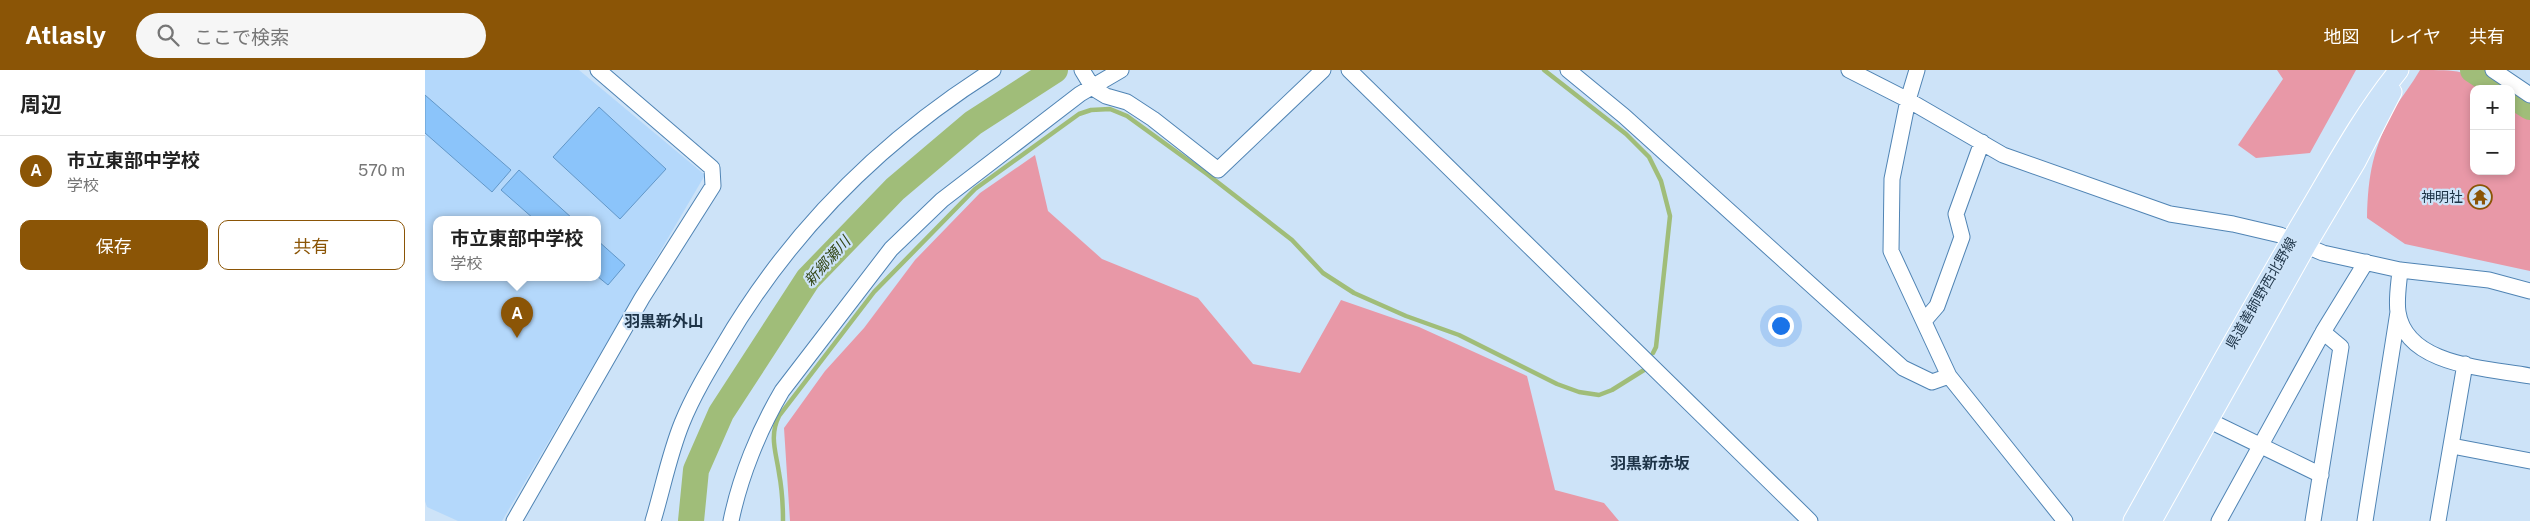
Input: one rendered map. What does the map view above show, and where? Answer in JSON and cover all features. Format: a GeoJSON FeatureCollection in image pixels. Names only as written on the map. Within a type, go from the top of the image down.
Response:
{"type":"FeatureCollection","features":[{"type":"Feature","properties":{"kind":"main road","name":"県道善師野西北野線"},"geometry":{"type":"LineString","coordinates":[[2153,521],[2208,420],[2376,98],[2400,70]]}},
{"type":"Feature","properties":{"kind":"main road","name":"県道善師野西北野線"},"geometry":{"type":"LineString","coordinates":[[2133,521],[2299,243]]}},
{"type":"Feature","properties":{"kind":"street"},"geometry":{"type":"LineString","coordinates":[[514,521],[642,298],[713,186],[712,168],[598,70]]}},
{"type":"Feature","properties":{"kind":"street"},"geometry":{"type":"LineString","coordinates":[[653,521],[663,477],[682,423],[710,368],[759,286],[803,230],[879,154],[932,110],[993,70]]}},
{"type":"Feature","properties":{"kind":"street"},"geometry":{"type":"LineString","coordinates":[[1082,70],[1093,88],[1106,96],[1127,102],[1153,119],[1218,170],[1323,70]]}},
{"type":"Feature","properties":{"kind":"street"},"geometry":{"type":"LineString","coordinates":[[731,521],[749,463],[773,406],[793,376],[891,249],[942,200],[1080,94],[1121,70]]}},
{"type":"Feature","properties":{"kind":"street"},"geometry":{"type":"LineString","coordinates":[[1349,70],[1810,521]]}},
{"type":"Feature","properties":{"kind":"street"},"geometry":{"type":"LineString","coordinates":[[1568,70],[1631,122],[1903,368],[1931,382],[1949,376]]}},
{"type":"Feature","properties":{"kind":"street"},"geometry":{"type":"LineString","coordinates":[[1849,70],[1908,100],[2003,155],[2170,214],[2233,224],[2299,243],[2323,253],[2400,270],[2489,280],[2530,290]]}},
{"type":"Feature","properties":{"kind":"street"},"geometry":{"type":"LineString","coordinates":[[1917,70],[1908,100],[1892,178],[1891,251],[1949,376],[2065,521]]}},
{"type":"Feature","properties":{"kind":"street"},"geometry":{"type":"LineString","coordinates":[[2493,70],[2530,95]]}},
{"type":"Feature","properties":{"kind":"street"},"geometry":{"type":"LineString","coordinates":[[1924,321],[1937,306],[1962,237],[1957,214],[1982,142]]}},
{"type":"Feature","properties":{"kind":"street"},"geometry":{"type":"LineString","coordinates":[[2222,520],[2323,332],[2366,262]]}},
{"type":"Feature","properties":{"kind":"street"},"geometry":{"type":"LineString","coordinates":[[2365,521],[2398,312],[2400,270]]}},
{"type":"Feature","properties":{"kind":"street"},"geometry":{"type":"LineString","coordinates":[[2398,312],[2408,338],[2422,350],[2465,364],[2530,376]]}},
{"type":"Feature","properties":{"kind":"street"},"geometry":{"type":"LineString","coordinates":[[2313,521],[2341,347],[2323,332]]}},
{"type":"Feature","properties":{"kind":"street"},"geometry":{"type":"LineString","coordinates":[[2438,521],[2465,364]]}},
{"type":"Feature","properties":{"kind":"street"},"geometry":{"type":"LineString","coordinates":[[2208,420],[2321,475]]}},
{"type":"Feature","properties":{"kind":"street"},"geometry":{"type":"LineString","coordinates":[[2452,446],[2530,461]]}},
{"type":"Feature","properties":{"kind":"shaded area"},"geometry":{"type":"Polygon","coordinates":[[[425,70],[579,70],[705,175],[502,521],[458,521],[427,507],[425,501],[425,70]]]}},
{"type":"Feature","properties":{"kind":"shaded area"},"geometry":{"type":"Polygon","coordinates":[[[2277,70],[2356,70],[2310,153],[2256,158],[2238,145],[2283,79],[2277,70]]]}},
{"type":"Feature","properties":{"kind":"shaded area"},"geometry":{"type":"Polygon","coordinates":[[[2420,70],[2444,70],[2461,72],[2491,85],[2470,85],[2470,175],[2515,175],[2515,101],[2530,112],[2530,271],[2405,244],[2367,218],[2370,175],[2376,149],[2394,109],[2420,70]]]}},
{"type":"Feature","properties":{"kind":"shaded area"},"geometry":{"type":"Polygon","coordinates":[[[1035,155],[1048,211],[1102,259],[1198,298],[1253,364],[1300,373],[1341,300],[1419,327],[1527,376],[1555,490],[1604,503],[1619,521],[790,521],[784,428],[825,371],[864,328],[915,260],[980,193],[1035,155]]]}},
{"type":"Feature","properties":{"kind":"building"},"geometry":{"type":"Polygon","coordinates":[[[425,95],[511,170],[492,192],[425,133],[425,95]]]}},
{"type":"Feature","properties":{"kind":"building"},"geometry":{"type":"Polygon","coordinates":[[[599,107],[666,169],[620,219],[553,157],[599,107]]]}},
{"type":"Feature","properties":{"kind":"building"},"geometry":{"type":"Polygon","coordinates":[[[519,170],[570,216],[531,216],[501,190],[519,170]]]}},
{"type":"Feature","properties":{"kind":"building"},"geometry":{"type":"Polygon","coordinates":[[[601,244],[625,265],[608,285],[601,279],[601,244]]]}},
{"type":"Feature","properties":{"kind":"waterway","name":"新郷瀬川"},"geometry":{"type":"LineString","coordinates":[[691,521],[696,470],[721,413],[808,279],[895,189],[973,123],[1055,70]]}},
{"type":"Feature","properties":{"kind":"waterway"},"geometry":{"type":"LineString","coordinates":[[1544,70],[1626,134],[1649,157],[1661,181],[1670,216],[1656,347],[1653,353]]}},
{"type":"Feature","properties":{"kind":"waterway"},"geometry":{"type":"LineString","coordinates":[[2473,70],[2496,85]]}},
{"type":"Feature","properties":{"kind":"waterway"},"geometry":{"type":"LineString","coordinates":[[2515,98],[2530,107]]}},
{"type":"Feature","properties":{"kind":"waterway"},"geometry":{"type":"LineString","coordinates":[[783,521],[782,491],[774,437],[774,430],[779,416],[874,292],[975,189],[1079,114],[1091,110],[1110,109],[1127,116],[1207,174],[1292,240],[1323,273],[1354,293],[1406,316],[1459,335],[1557,384],[1579,392],[1599,395],[1612,390],[1644,370]]}},
{"type":"Feature","properties":{"kind":"place","name":"神明社"},"geometry":{"type":"Point","coordinates":[2480,197]}},
{"type":"Feature","properties":{"kind":"place","name":"市立東部中学校"},"geometry":{"type":"Point","coordinates":[517,338]}},
{"type":"Feature","properties":{"kind":"district","name":"羽黒新外山"},"geometry":{"type":"Point","coordinates":[664,321]}},
{"type":"Feature","properties":{"kind":"district","name":"羽黒新赤坂"},"geometry":{"type":"Point","coordinates":[1650,463]}}]}
